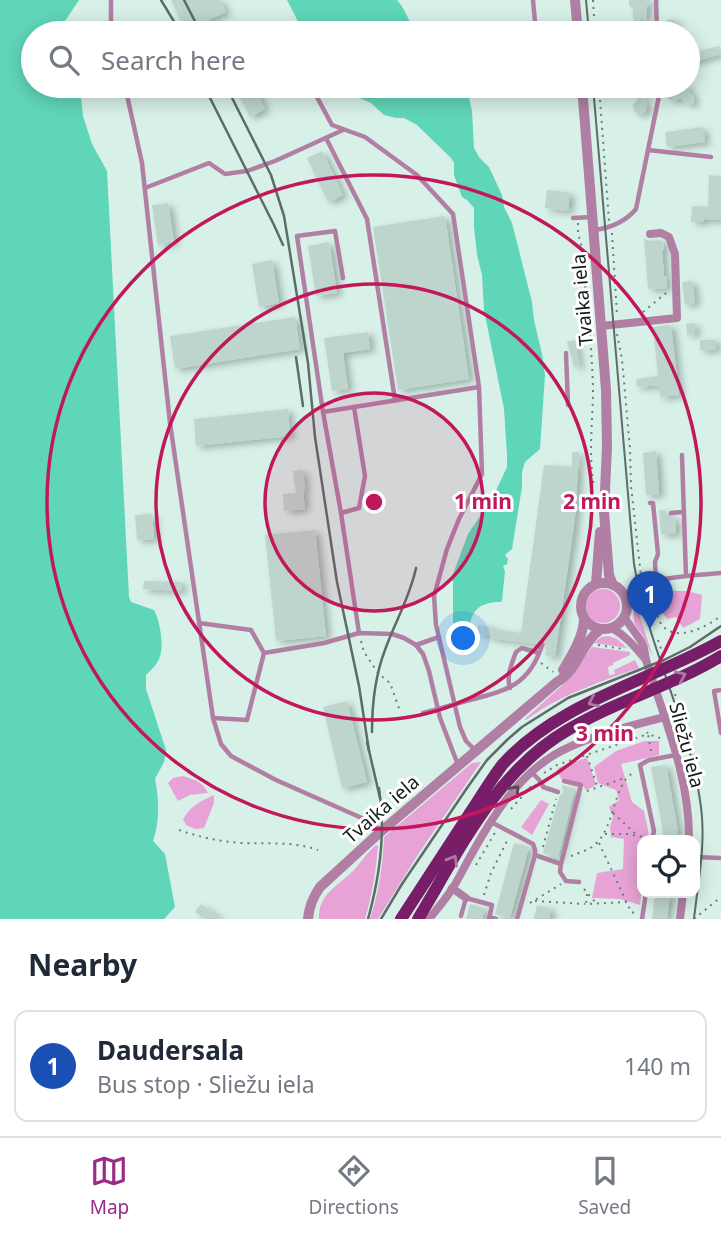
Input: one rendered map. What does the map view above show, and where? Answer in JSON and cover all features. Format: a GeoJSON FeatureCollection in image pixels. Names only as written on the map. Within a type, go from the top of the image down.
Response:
{"type":"FeatureCollection","features":[{"type":"Feature","properties":{"kind":"main road"},"geometry":{"type":"LineString","coordinates":[[401,919],[502,765],[520,748],[571,712],[682,662],[721,641]]}},
{"type":"Feature","properties":{"kind":"main road"},"geometry":{"type":"LineString","coordinates":[[418,919],[478,819],[512,774],[529,758],[566,730],[721,656]]}},
{"type":"Feature","properties":{"kind":"street"},"geometry":{"type":"LineString","coordinates":[[575,0],[576,21]]}},
{"type":"Feature","properties":{"kind":"street","name":"Tvaika iela"},"geometry":{"type":"LineString","coordinates":[[583,98],[607,418],[604,512],[613,585]]}},
{"type":"Feature","properties":{"kind":"street"},"geometry":{"type":"LineString","coordinates":[[601,326],[677,318],[675,254],[669,237],[661,233],[650,234]]}},
{"type":"Feature","properties":{"kind":"street","name":"Tvaika iela"},"geometry":{"type":"LineString","coordinates":[[308,919],[316,892],[556,677],[575,648],[583,629],[584,618],[580,609],[583,595],[596,584],[604,512]]}},
{"type":"Feature","properties":{"kind":"street"},"geometry":{"type":"LineString","coordinates":[[596,584],[613,585],[624,594],[627,603],[624,617]]}},
{"type":"Feature","properties":{"kind":"street","name":"Tvaika iela"},"geometry":{"type":"LineString","coordinates":[[556,677],[564,677],[572,669],[595,634],[621,622],[624,617]]}},
{"type":"Feature","properties":{"kind":"street","name":"Sliežu iela"},"geometry":{"type":"LineString","coordinates":[[624,617],[644,649],[665,717],[687,808],[689,835]]}},
{"type":"Feature","properties":{"kind":"street"},"geometry":{"type":"LineString","coordinates":[[584,618],[593,627],[606,629]]}},
{"type":"Feature","properties":{"kind":"street","name":"Sliežu iela"},"geometry":{"type":"LineString","coordinates":[[606,629],[623,635],[646,660]]}},
{"type":"Feature","properties":{"kind":"street"},"geometry":{"type":"LineString","coordinates":[[429,919],[495,824],[509,796],[547,760],[566,749],[665,717]]}},
{"type":"Feature","properties":{"kind":"street"},"geometry":{"type":"LineString","coordinates":[[452,888],[466,898]]}},
{"type":"Feature","properties":{"kind":"street"},"geometry":{"type":"LineString","coordinates":[[680,919],[682,898]]}},
{"type":"Feature","properties":{"kind":"lane"},"geometry":{"type":"LineString","coordinates":[[111,0],[111,21]]}},
{"type":"Feature","properties":{"kind":"lane"},"geometry":{"type":"LineString","coordinates":[[533,0],[535,21]]}},
{"type":"Feature","properties":{"kind":"lane"},"geometry":{"type":"LineString","coordinates":[[656,0],[657,21]]}},
{"type":"Feature","properties":{"kind":"lane"},"geometry":{"type":"LineString","coordinates":[[128,98],[142,163],[170,423],[213,718],[221,744],[231,756],[276,780],[364,819],[377,827],[378,834]]}},
{"type":"Feature","properties":{"kind":"lane"},"geometry":{"type":"LineString","coordinates":[[318,98],[332,125],[365,137],[417,175],[453,214],[478,387],[482,474],[446,549],[434,596],[436,625],[463,736],[475,751]]}},
{"type":"Feature","properties":{"kind":"lane"},"geometry":{"type":"LineString","coordinates":[[593,230],[610,227],[627,219],[636,209],[659,98]]}},
{"type":"Feature","properties":{"kind":"lane"},"geometry":{"type":"LineString","coordinates":[[145,188],[209,163],[225,174],[247,171],[344,129]]}},
{"type":"Feature","properties":{"kind":"lane"},"geometry":{"type":"LineString","coordinates":[[326,138],[368,219],[395,400]]}},
{"type":"Feature","properties":{"kind":"lane"},"geometry":{"type":"LineString","coordinates":[[648,150],[711,158]]}},
{"type":"Feature","properties":{"kind":"lane"},"geometry":{"type":"LineString","coordinates":[[575,218],[592,217]]}},
{"type":"Feature","properties":{"kind":"lane"},"geometry":{"type":"LineString","coordinates":[[343,278],[335,231],[297,236],[359,633]]}},
{"type":"Feature","properties":{"kind":"lane"},"geometry":{"type":"LineString","coordinates":[[566,353],[568,405]]}},
{"type":"Feature","properties":{"kind":"lane"},"geometry":{"type":"LineString","coordinates":[[323,412],[478,387]]}},
{"type":"Feature","properties":{"kind":"lane"},"geometry":{"type":"LineString","coordinates":[[341,513],[359,508],[365,476],[354,407]]}},
{"type":"Feature","properties":{"kind":"lane"},"geometry":{"type":"LineString","coordinates":[[682,454],[686,576]]}},
{"type":"Feature","properties":{"kind":"lane"},"geometry":{"type":"LineString","coordinates":[[650,503],[653,503],[658,554],[655,562],[656,580]]}},
{"type":"Feature","properties":{"kind":"lane"},"geometry":{"type":"LineString","coordinates":[[671,513],[683,512]]}},
{"type":"Feature","properties":{"kind":"lane"},"geometry":{"type":"LineString","coordinates":[[624,594],[649,580],[721,573]]}},
{"type":"Feature","properties":{"kind":"lane"},"geometry":{"type":"LineString","coordinates":[[199,622],[251,630],[264,653],[247,720],[213,718]]}},
{"type":"Feature","properties":{"kind":"lane"},"geometry":{"type":"LineString","coordinates":[[264,653],[324,643],[359,633],[392,634],[404,638],[416,645],[423,654],[458,766]]}},
{"type":"Feature","properties":{"kind":"lane"},"geometry":{"type":"LineString","coordinates":[[416,645],[439,636]]}},
{"type":"Feature","properties":{"kind":"lane"},"geometry":{"type":"LineString","coordinates":[[422,713],[510,688],[520,682],[533,667],[542,645]]}},
{"type":"Feature","properties":{"kind":"lane"},"geometry":{"type":"LineString","coordinates":[[510,688],[510,669],[516,652],[522,649],[539,653]]}},
{"type":"Feature","properties":{"kind":"lane"},"geometry":{"type":"LineString","coordinates":[[721,690],[714,691],[721,733]]}},
{"type":"Feature","properties":{"kind":"lane"},"geometry":{"type":"LineString","coordinates":[[652,835],[640,765],[676,755]]}},
{"type":"Feature","properties":{"kind":"lane"},"geometry":{"type":"LineString","coordinates":[[534,775],[543,787],[558,792]]}},
{"type":"Feature","properties":{"kind":"lane"},"geometry":{"type":"LineString","coordinates":[[565,781],[581,785],[560,872],[566,881],[579,882]]}},
{"type":"Feature","properties":{"kind":"lane"},"geometry":{"type":"LineString","coordinates":[[495,824],[533,844],[535,852],[517,919]]}},
{"type":"Feature","properties":{"kind":"lane"},"geometry":{"type":"LineString","coordinates":[[535,852],[562,861]]}},
{"type":"Feature","properties":{"kind":"lane"},"geometry":{"type":"LineString","coordinates":[[700,858],[721,858]]}},
{"type":"Feature","properties":{"kind":"lane"},"geometry":{"type":"LineString","coordinates":[[461,916],[466,898],[492,905],[489,918],[496,919]]}},
{"type":"Feature","properties":{"kind":"lane"},"geometry":{"type":"LineString","coordinates":[[642,916],[645,898]]}},
{"type":"Feature","properties":{"kind":"path"},"geometry":{"type":"LineString","coordinates":[[593,0],[594,21]]}},
{"type":"Feature","properties":{"kind":"path"},"geometry":{"type":"LineString","coordinates":[[600,98],[618,345],[622,359],[641,584]]}},
{"type":"Feature","properties":{"kind":"path"},"geometry":{"type":"LineString","coordinates":[[575,218],[582,248],[591,349],[591,427],[593,483],[596,490]]}},
{"type":"Feature","properties":{"kind":"path"},"geometry":{"type":"LineString","coordinates":[[629,324],[676,285]]}},
{"type":"Feature","properties":{"kind":"path"},"geometry":{"type":"LineString","coordinates":[[649,580],[659,621],[673,633],[698,629],[721,616]]}},
{"type":"Feature","properties":{"kind":"path"},"geometry":{"type":"LineString","coordinates":[[359,633],[364,652],[378,673],[390,683],[400,711]]}},
{"type":"Feature","properties":{"kind":"path"},"geometry":{"type":"LineString","coordinates":[[658,640],[664,660]]}},
{"type":"Feature","properties":{"kind":"path"},"geometry":{"type":"LineString","coordinates":[[589,642],[593,645],[625,649]]}},
{"type":"Feature","properties":{"kind":"path"},"geometry":{"type":"LineString","coordinates":[[540,662],[556,677]]}},
{"type":"Feature","properties":{"kind":"path"},"geometry":{"type":"LineString","coordinates":[[673,688],[695,763]]}},
{"type":"Feature","properties":{"kind":"path"},"geometry":{"type":"LineString","coordinates":[[645,723],[652,760]]}},
{"type":"Feature","properties":{"kind":"path"},"geometry":{"type":"LineString","coordinates":[[509,811],[534,775],[648,734]]}},
{"type":"Feature","properties":{"kind":"path"},"geometry":{"type":"LineString","coordinates":[[601,745],[603,750]]}},
{"type":"Feature","properties":{"kind":"path"},"geometry":{"type":"LineString","coordinates":[[597,752],[599,756]]}},
{"type":"Feature","properties":{"kind":"path"},"geometry":{"type":"LineString","coordinates":[[587,755],[597,786]]}},
{"type":"Feature","properties":{"kind":"path"},"geometry":{"type":"LineString","coordinates":[[579,791],[585,792],[641,769]]}},
{"type":"Feature","properties":{"kind":"path"},"geometry":{"type":"LineString","coordinates":[[562,861],[598,842],[604,834],[627,777]]}},
{"type":"Feature","properties":{"kind":"path"},"geometry":{"type":"LineString","coordinates":[[535,852],[543,847],[558,792]]}},
{"type":"Feature","properties":{"kind":"path"},"geometry":{"type":"LineString","coordinates":[[613,813],[637,835]]}},
{"type":"Feature","properties":{"kind":"path"},"geometry":{"type":"LineString","coordinates":[[472,872],[495,824]]}},
{"type":"Feature","properties":{"kind":"path"},"geometry":{"type":"LineString","coordinates":[[179,830],[202,838],[237,843],[304,845],[318,850]]}},
{"type":"Feature","properties":{"kind":"path"},"geometry":{"type":"LineString","coordinates":[[482,902],[491,873],[510,833]]}},
{"type":"Feature","properties":{"kind":"path"},"geometry":{"type":"LineString","coordinates":[[604,834],[637,836]]}},
{"type":"Feature","properties":{"kind":"path"},"geometry":{"type":"LineString","coordinates":[[598,842],[631,912],[642,916]]}},
{"type":"Feature","properties":{"kind":"path"},"geometry":{"type":"LineString","coordinates":[[520,909],[566,881]]}},
{"type":"Feature","properties":{"kind":"path"},"geometry":{"type":"LineString","coordinates":[[579,882],[597,904]]}},
{"type":"Feature","properties":{"kind":"path"},"geometry":{"type":"LineString","coordinates":[[586,904],[587,894]]}},
{"type":"Feature","properties":{"kind":"path"},"geometry":{"type":"LineString","coordinates":[[694,919],[721,897]]}},
{"type":"Feature","properties":{"kind":"path"},"geometry":{"type":"LineString","coordinates":[[534,901],[586,904],[627,902]]}},
{"type":"Feature","properties":{"kind":"shaded area"},"geometry":{"type":"Polygon","coordinates":[[[0,0],[79,0],[65,21],[21,21],[21,98],[81,98],[83,116],[92,144],[107,171],[129,597],[131,602],[154,610],[161,640],[159,659],[146,675],[146,689],[166,750],[164,762],[155,779],[158,810],[153,841],[165,854],[175,907],[164,919],[0,919],[0,0]]]}},
{"type":"Feature","properties":{"kind":"shaded area"},"geometry":{"type":"Polygon","coordinates":[[[287,0],[397,0],[409,21],[298,21],[287,0]]]}},
{"type":"Feature","properties":{"kind":"shaded area"},"geometry":{"type":"Polygon","coordinates":[[[359,98],[469,98],[474,148],[489,167],[512,223],[542,354],[545,375],[540,449],[525,462],[522,472],[512,549],[505,555],[508,559],[503,566],[505,571],[502,601],[488,603],[475,611],[470,627],[463,632],[457,630],[453,622],[453,574],[468,534],[493,497],[507,467],[504,409],[484,310],[474,208],[462,197],[451,158],[417,125],[404,118],[384,115],[371,103],[359,98]]]}},
{"type":"Feature","properties":{"kind":"shaded area"},"geometry":{"type":"Polygon","coordinates":[[[603,589],[615,594],[620,606],[615,618],[603,623],[591,618],[586,606],[591,594],[603,589]]]}},
{"type":"Feature","properties":{"kind":"shaded area"},"geometry":{"type":"Polygon","coordinates":[[[673,591],[702,595],[700,619],[683,628],[676,617],[667,619],[661,607],[673,591]]]}},
{"type":"Feature","properties":{"kind":"shaded area"},"geometry":{"type":"Polygon","coordinates":[[[634,598],[653,657],[634,623],[634,598]]]}},
{"type":"Feature","properties":{"kind":"shaded area"},"geometry":{"type":"Polygon","coordinates":[[[609,636],[627,648],[594,643],[601,637],[609,636]]]}},
{"type":"Feature","properties":{"kind":"shaded area"},"geometry":{"type":"Polygon","coordinates":[[[592,647],[630,652],[630,655],[608,667],[609,675],[615,674],[614,670],[635,660],[639,668],[566,696],[526,720],[568,680],[592,647]]]}},
{"type":"Feature","properties":{"kind":"shaded area"},"geometry":{"type":"Polygon","coordinates":[[[645,741],[659,741],[659,755],[621,764],[632,802],[644,811],[649,835],[637,835],[637,898],[641,898],[640,905],[620,899],[592,898],[597,873],[623,869],[624,839],[611,837],[610,827],[613,817],[609,807],[619,800],[616,790],[598,783],[594,767],[616,751],[645,741]]]}},
{"type":"Feature","properties":{"kind":"shaded area"},"geometry":{"type":"Polygon","coordinates":[[[586,758],[596,784],[593,787],[586,790],[582,784],[562,780],[558,768],[586,758]]]}},
{"type":"Feature","properties":{"kind":"shaded area"},"geometry":{"type":"Polygon","coordinates":[[[481,762],[378,919],[370,919],[380,878],[384,837],[472,763],[481,762]]]}},
{"type":"Feature","properties":{"kind":"shaded area"},"geometry":{"type":"Polygon","coordinates":[[[183,776],[204,786],[208,793],[190,795],[178,801],[168,783],[173,778],[183,776]]]}},
{"type":"Feature","properties":{"kind":"shaded area"},"geometry":{"type":"Polygon","coordinates":[[[214,795],[214,803],[204,828],[195,829],[186,825],[183,819],[189,811],[214,795]]]}},
{"type":"Feature","properties":{"kind":"shaded area"},"geometry":{"type":"Polygon","coordinates":[[[541,800],[549,804],[532,835],[521,827],[541,800]]]}},
{"type":"Feature","properties":{"kind":"shaded area"},"geometry":{"type":"Polygon","coordinates":[[[376,845],[375,874],[365,919],[319,919],[325,897],[376,845]]]}},
{"type":"Feature","properties":{"kind":"building"},"geometry":{"type":"Polygon","coordinates":[[[171,0],[220,0],[226,12],[207,21],[180,21],[171,0]]]}},
{"type":"Feature","properties":{"kind":"building"},"geometry":{"type":"Polygon","coordinates":[[[629,0],[651,0],[646,8],[646,21],[641,17],[638,21],[634,21],[633,9],[629,0]]]}},
{"type":"Feature","properties":{"kind":"building"},"geometry":{"type":"Polygon","coordinates":[[[719,46],[721,54],[700,60],[700,51],[719,46]]]}},
{"type":"Feature","properties":{"kind":"building"},"geometry":{"type":"Polygon","coordinates":[[[240,98],[259,98],[265,109],[250,117],[240,98]]]}},
{"type":"Feature","properties":{"kind":"building"},"geometry":{"type":"Polygon","coordinates":[[[642,98],[647,108],[644,113],[638,114],[633,105],[642,98]]]}},
{"type":"Feature","properties":{"kind":"building"},"geometry":{"type":"Polygon","coordinates":[[[680,98],[694,98],[694,103],[688,105],[680,98]]]}},
{"type":"Feature","properties":{"kind":"building"},"geometry":{"type":"Polygon","coordinates":[[[703,127],[705,142],[667,147],[665,132],[703,127]]]}},
{"type":"Feature","properties":{"kind":"building"},"geometry":{"type":"Polygon","coordinates":[[[322,151],[343,195],[328,202],[307,158],[322,151]]]}},
{"type":"Feature","properties":{"kind":"building"},"geometry":{"type":"Polygon","coordinates":[[[709,175],[721,176],[721,220],[704,219],[704,222],[691,222],[692,206],[708,207],[709,175]]]}},
{"type":"Feature","properties":{"kind":"building"},"geometry":{"type":"Polygon","coordinates":[[[547,190],[570,193],[568,211],[545,208],[547,190]]]}},
{"type":"Feature","properties":{"kind":"building"},"geometry":{"type":"Polygon","coordinates":[[[168,203],[174,242],[158,245],[152,205],[168,203]]]}},
{"type":"Feature","properties":{"kind":"building"},"geometry":{"type":"Polygon","coordinates":[[[445,216],[469,379],[398,390],[373,227],[445,216]]]}},
{"type":"Feature","properties":{"kind":"building"},"geometry":{"type":"Polygon","coordinates":[[[644,239],[664,242],[662,250],[667,288],[648,289],[644,239]]]}},
{"type":"Feature","properties":{"kind":"building"},"geometry":{"type":"Polygon","coordinates":[[[329,242],[337,293],[316,296],[308,246],[329,242]]]}},
{"type":"Feature","properties":{"kind":"building"},"geometry":{"type":"Polygon","coordinates":[[[272,260],[279,303],[259,307],[252,264],[272,260]]]}},
{"type":"Feature","properties":{"kind":"building"},"geometry":{"type":"Polygon","coordinates":[[[692,281],[695,303],[685,305],[682,282],[692,281]]]}},
{"type":"Feature","properties":{"kind":"building"},"geometry":{"type":"Polygon","coordinates":[[[295,317],[300,349],[175,369],[170,336],[295,317]]]}},
{"type":"Feature","properties":{"kind":"building"},"geometry":{"type":"Polygon","coordinates":[[[695,323],[695,334],[687,335],[686,324],[695,323]]]}},
{"type":"Feature","properties":{"kind":"building"},"geometry":{"type":"Polygon","coordinates":[[[671,325],[679,395],[660,397],[659,385],[637,387],[636,379],[658,376],[653,327],[671,325]]]}},
{"type":"Feature","properties":{"kind":"building"},"geometry":{"type":"Polygon","coordinates":[[[368,332],[370,349],[343,353],[348,389],[332,391],[324,338],[368,332]]]}},
{"type":"Feature","properties":{"kind":"building"},"geometry":{"type":"Polygon","coordinates":[[[575,340],[579,366],[574,367],[567,342],[575,340]]]}},
{"type":"Feature","properties":{"kind":"building"},"geometry":{"type":"Polygon","coordinates":[[[700,340],[716,340],[716,350],[700,350],[700,340]]]}},
{"type":"Feature","properties":{"kind":"building"},"geometry":{"type":"Polygon","coordinates":[[[288,409],[290,436],[196,446],[194,419],[288,409]]]}},
{"type":"Feature","properties":{"kind":"building"},"geometry":{"type":"Polygon","coordinates":[[[656,451],[659,494],[646,495],[643,453],[656,451]]]}},
{"type":"Feature","properties":{"kind":"building"},"geometry":{"type":"Polygon","coordinates":[[[572,452],[579,452],[575,518],[555,657],[545,655],[547,645],[543,640],[537,644],[477,634],[478,625],[521,633],[544,465],[572,467],[572,452]]]}},
{"type":"Feature","properties":{"kind":"building"},"geometry":{"type":"Polygon","coordinates":[[[303,470],[305,509],[284,511],[283,494],[296,493],[293,471],[303,470]]]}},
{"type":"Feature","properties":{"kind":"building"},"geometry":{"type":"Polygon","coordinates":[[[659,510],[665,510],[668,517],[675,517],[676,534],[661,534],[659,510]]]}},
{"type":"Feature","properties":{"kind":"building"},"geometry":{"type":"Polygon","coordinates":[[[152,514],[154,539],[137,540],[135,515],[152,514]]]}},
{"type":"Feature","properties":{"kind":"building"},"geometry":{"type":"Polygon","coordinates":[[[315,530],[326,636],[276,641],[265,535],[315,530]]]}},
{"type":"Feature","properties":{"kind":"building"},"geometry":{"type":"Polygon","coordinates":[[[144,581],[182,582],[181,591],[143,589],[144,581]]]}},
{"type":"Feature","properties":{"kind":"building"},"geometry":{"type":"Polygon","coordinates":[[[347,701],[367,782],[342,788],[323,707],[347,701]]]}},
{"type":"Feature","properties":{"kind":"building"},"geometry":{"type":"Polygon","coordinates":[[[666,765],[678,835],[663,835],[651,767],[666,765]]]}},
{"type":"Feature","properties":{"kind":"building"},"geometry":{"type":"Polygon","coordinates":[[[562,785],[575,789],[558,858],[543,853],[559,797],[563,793],[562,785]]]}},
{"type":"Feature","properties":{"kind":"building"},"geometry":{"type":"Polygon","coordinates":[[[514,843],[529,847],[510,918],[495,914],[514,843]]]}},
{"type":"Feature","properties":{"kind":"building"},"geometry":{"type":"Polygon","coordinates":[[[654,898],[669,898],[667,919],[652,919],[654,898]]]}},
{"type":"Feature","properties":{"kind":"building"},"geometry":{"type":"Polygon","coordinates":[[[201,904],[221,919],[205,919],[195,912],[201,904]]]}},
{"type":"Feature","properties":{"kind":"building"},"geometry":{"type":"Polygon","coordinates":[[[470,904],[485,909],[482,919],[466,919],[470,904]]]}},
{"type":"Feature","properties":{"kind":"building"},"geometry":{"type":"Polygon","coordinates":[[[537,905],[551,909],[549,919],[534,919],[537,905]]]}},
{"type":"Feature","properties":{"kind":"tram line"},"geometry":{"type":"LineString","coordinates":[[586,0],[588,21]]}},
{"type":"Feature","properties":{"kind":"tram line"},"geometry":{"type":"LineString","coordinates":[[594,98],[634,564],[640,595],[688,745],[701,807],[702,849],[694,919]]}},
{"type":"Feature","properties":{"kind":"railway"},"geometry":{"type":"LineString","coordinates":[[161,0],[174,21]]}},
{"type":"Feature","properties":{"kind":"railway"},"geometry":{"type":"LineString","coordinates":[[184,0],[195,21]]}},
{"type":"Feature","properties":{"kind":"railway"},"geometry":{"type":"LineString","coordinates":[[210,98],[283,245]]}},
{"type":"Feature","properties":{"kind":"railway"},"geometry":{"type":"LineString","coordinates":[[232,98],[271,175],[284,216],[308,363],[315,437],[337,582],[359,686],[369,751]]}},
{"type":"Feature","properties":{"kind":"railway"},"geometry":{"type":"LineString","coordinates":[[296,357],[303,406]]}},
{"type":"Feature","properties":{"kind":"railway"},"geometry":{"type":"LineString","coordinates":[[372,732],[373,701],[379,670],[416,568]]}},
{"type":"Feature","properties":{"kind":"railway"},"geometry":{"type":"LineString","coordinates":[[381,919],[467,788],[487,760],[508,739],[568,698],[664,660],[690,647],[721,626]]}},
{"type":"Feature","properties":{"kind":"railway"},"geometry":{"type":"LineString","coordinates":[[367,742],[380,798]]}},
{"type":"Feature","properties":{"kind":"railway"},"geometry":{"type":"LineString","coordinates":[[368,919],[381,854],[379,788]]}},
{"type":"Feature","properties":{"kind":"place","name":"Daudersala"},"geometry":{"type":"Point","coordinates":[650,629]}}]}
